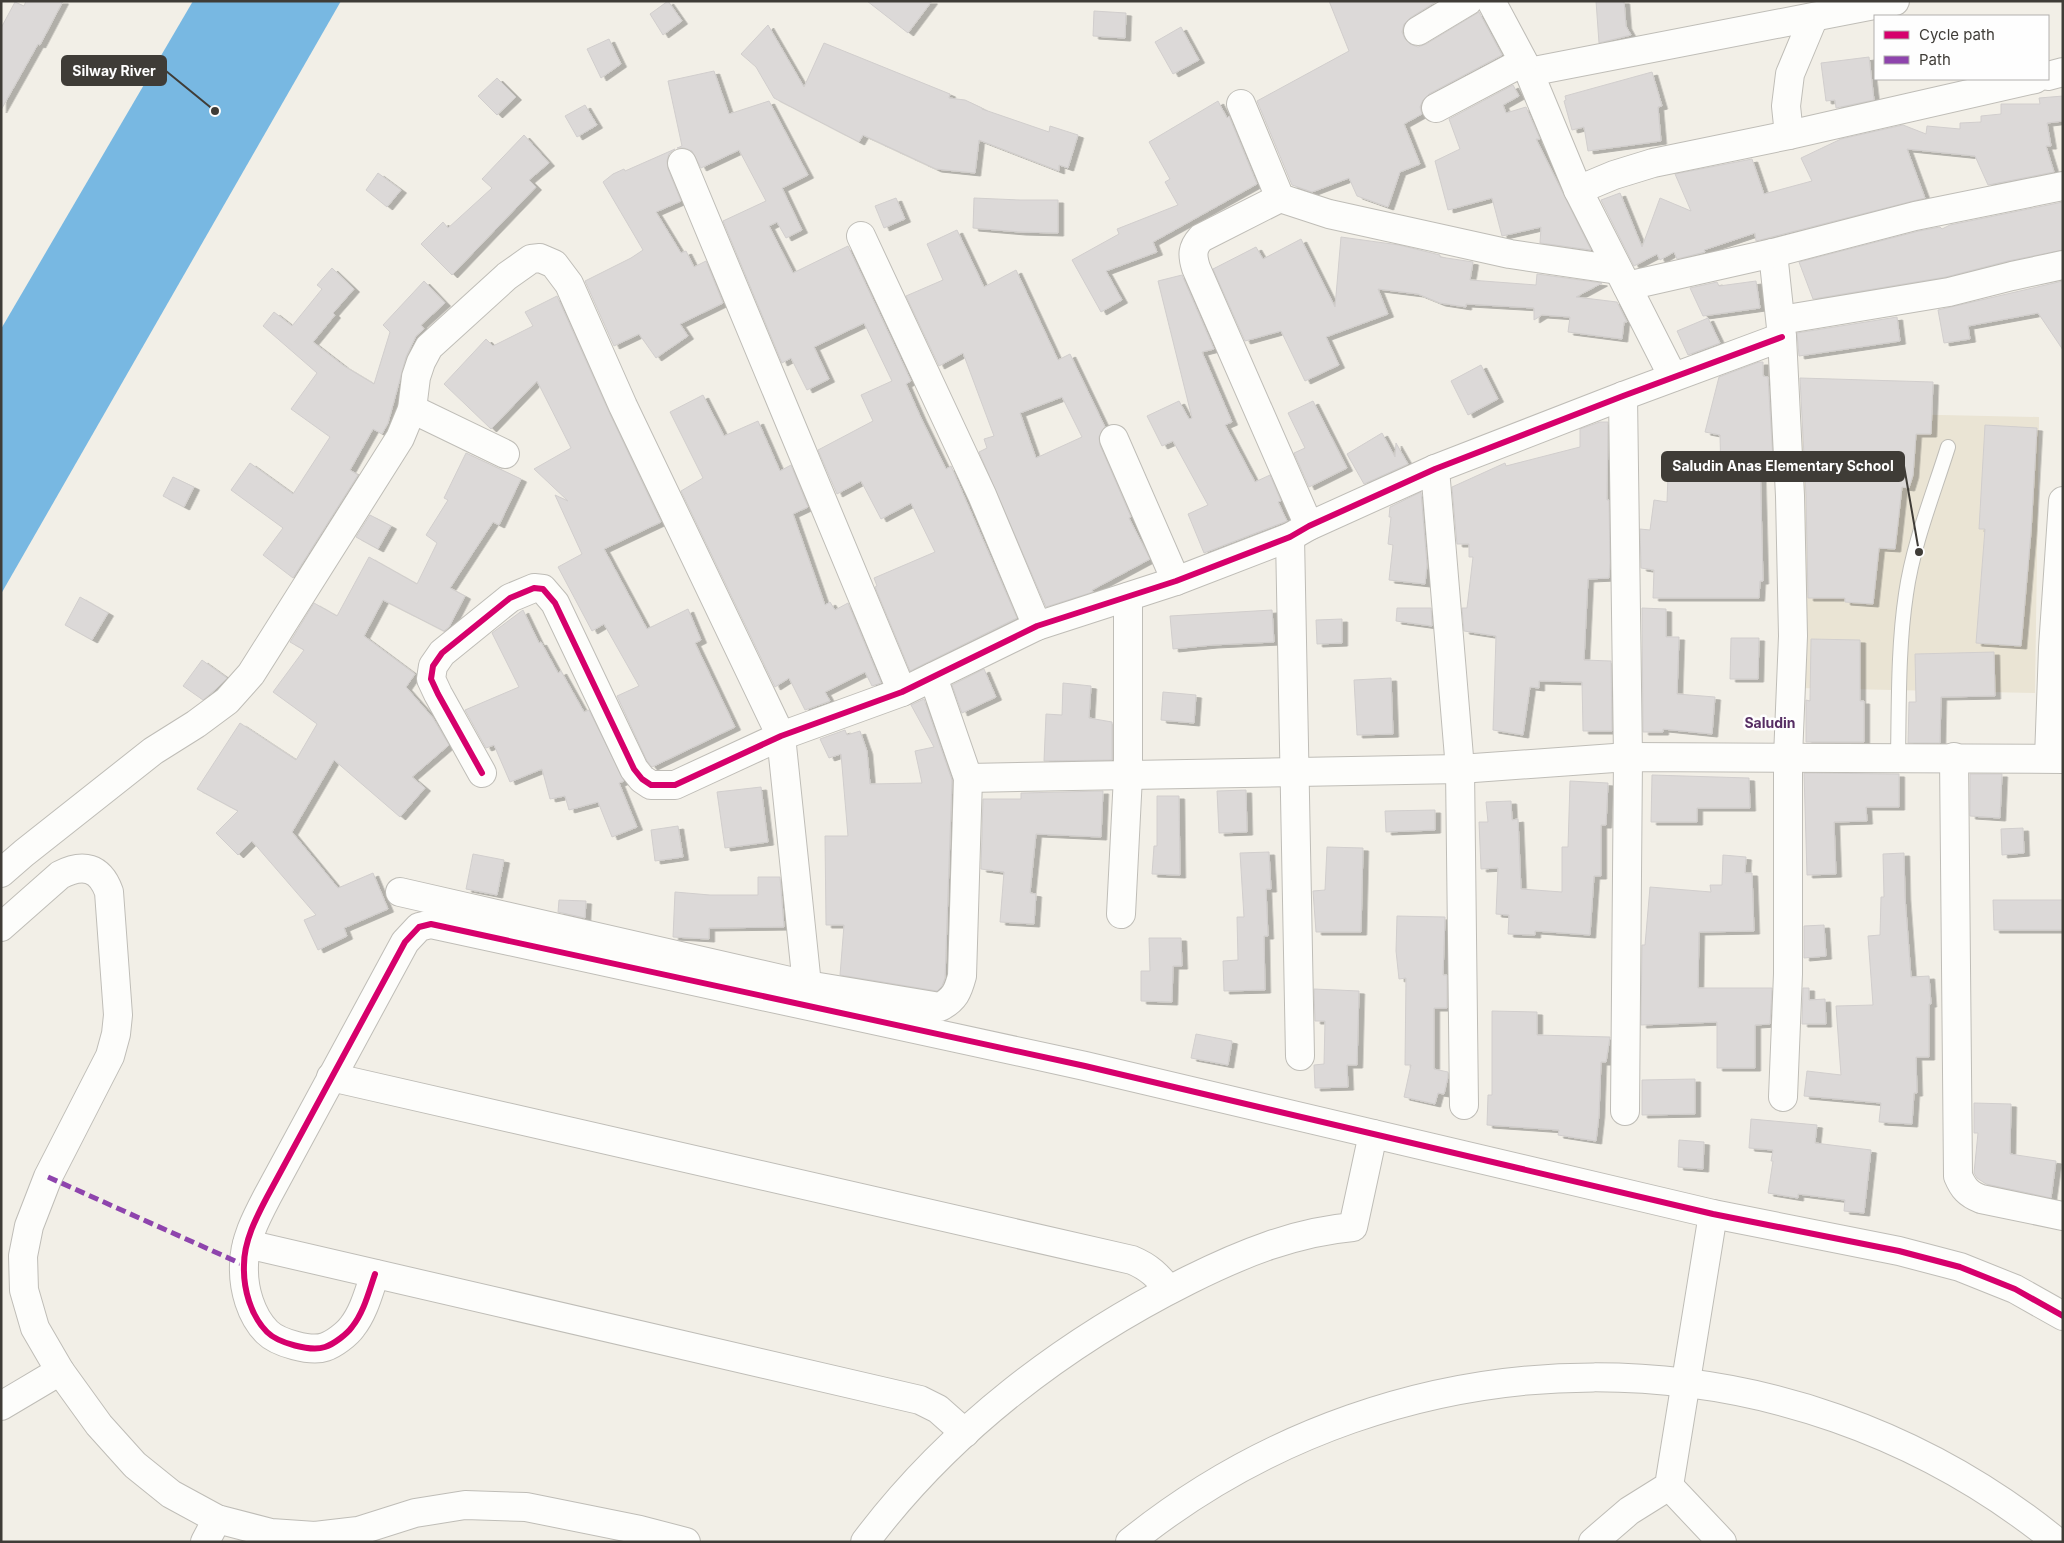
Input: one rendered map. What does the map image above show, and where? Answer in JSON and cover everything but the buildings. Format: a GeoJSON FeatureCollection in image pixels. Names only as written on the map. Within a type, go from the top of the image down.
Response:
{"type":"FeatureCollection","features":[{"type":"Feature","properties":{"kind":"street"},"geometry":{"type":"LineString","coordinates":[[1418,31],[1468,1]]}},
{"type":"Feature","properties":{"kind":"street"},"geometry":{"type":"LineString","coordinates":[[1491,1],[1526,67],[1578,190],[1673,377]]}},
{"type":"Feature","properties":{"kind":"street"},"geometry":{"type":"LineString","coordinates":[[1436,108],[1526,67],[1813,19],[1896,1]]}},
{"type":"Feature","properties":{"kind":"street"},"geometry":{"type":"LineString","coordinates":[[1789,135],[1786,106],[1790,74],[1813,19]]}},
{"type":"Feature","properties":{"kind":"street"},"geometry":{"type":"LineString","coordinates":[[2049,76],[2063,72]]}},
{"type":"Feature","properties":{"kind":"street"},"geometry":{"type":"LineString","coordinates":[[1578,190],[1614,175],[1652,163],[1789,135],[2031,80]]}},
{"type":"Feature","properties":{"kind":"street"},"geometry":{"type":"LineString","coordinates":[[1242,104],[1280,198]]}},
{"type":"Feature","properties":{"kind":"street"},"geometry":{"type":"LineString","coordinates":[[682,163],[902,692]]}},
{"type":"Feature","properties":{"kind":"street"},"geometry":{"type":"LineString","coordinates":[[1300,1056],[1295,773],[1299,531],[1193,258],[1192,250],[1200,238],[1280,198],[1329,214],[1622,278],[1773,254],[1916,216],[2063,186]]}},
{"type":"Feature","properties":{"kind":"street"},"geometry":{"type":"LineString","coordinates":[[861,236],[982,495],[1037,626]]}},
{"type":"Feature","properties":{"kind":"street"},"geometry":{"type":"LineString","coordinates":[[1773,254],[1782,329],[1790,496],[1793,636],[1788,757],[1788,974],[1783,1097]]}},
{"type":"Feature","properties":{"kind":"street"},"geometry":{"type":"LineString","coordinates":[[1,873],[153,751],[196,724],[227,701],[251,674],[400,438],[412,409],[416,377],[429,347],[476,303],[522,264],[531,259],[540,258],[554,264],[569,284],[623,406],[781,736],[807,986]]}},
{"type":"Feature","properties":{"kind":"street"},"geometry":{"type":"LineString","coordinates":[[482,773],[431,679],[433,666],[442,653],[510,598],[534,588],[542,589],[555,603],[634,769],[642,779],[651,785],[675,784],[781,736],[902,692],[1037,626],[1176,581],[1299,531],[1435,469],[1673,377],[1782,329],[2063,265]]}},
{"type":"Feature","properties":{"kind":"street"},"geometry":{"type":"LineString","coordinates":[[1623,396],[1628,757],[1625,1111]]}},
{"type":"Feature","properties":{"kind":"street"},"geometry":{"type":"LineString","coordinates":[[412,409],[505,454]]}},
{"type":"Feature","properties":{"kind":"street"},"geometry":{"type":"LineString","coordinates":[[1114,438],[1176,581]]}},
{"type":"Feature","properties":{"kind":"street"},"geometry":{"type":"LineString","coordinates":[[1435,469],[1460,769],[1464,1105]]}},
{"type":"Feature","properties":{"kind":"street"},"geometry":{"type":"LineString","coordinates":[[968,778],[1460,769],[1628,757],[2056,758],[2063,501]]}},
{"type":"Feature","properties":{"kind":"street"},"geometry":{"type":"LineString","coordinates":[[1121,914],[1128,776],[1128,597]]}},
{"type":"Feature","properties":{"kind":"street"},"geometry":{"type":"LineString","coordinates":[[400,892],[807,986],[940,1007],[950,1002],[957,993],[962,976],[968,778],[933,677]]}},
{"type":"Feature","properties":{"kind":"street"},"geometry":{"type":"LineString","coordinates":[[1954,757],[1958,1176],[1962,1187],[1969,1194],[2063,1216]]}},
{"type":"Feature","properties":{"kind":"street"},"geometry":{"type":"LineString","coordinates":[[1,927],[60,875],[71,869],[79,868],[98,874],[109,892],[118,1015],[116,1034],[110,1056],[48,1178],[29,1226],[23,1256],[24,1290],[35,1328],[60,1371],[99,1425],[135,1465],[211,1530],[315,1536],[358,1531],[415,1513],[465,1505],[526,1507],[637,1536],[686,1542]]}},
{"type":"Feature","properties":{"kind":"street"},"geometry":{"type":"LineString","coordinates":[[375,1274],[362,1310],[352,1327],[342,1337],[325,1347],[308,1348],[287,1343],[269,1334],[258,1320],[250,1305],[245,1284],[244,1265],[247,1244],[256,1219],[405,942],[419,927],[431,924],[1085,1066],[1713,1214],[1899,1251],[1960,1267],[2015,1289],[2063,1316]]}},
{"type":"Feature","properties":{"kind":"street"},"geometry":{"type":"LineString","coordinates":[[331,1077],[1132,1260],[1146,1266],[1156,1274],[1169,1290]]}},
{"type":"Feature","properties":{"kind":"street"},"geometry":{"type":"LineString","coordinates":[[865,1542],[906,1492],[965,1433],[1034,1375],[1090,1336],[1169,1290],[1210,1270],[1286,1239],[1326,1229],[1353,1227],[1372,1134]]}},
{"type":"Feature","properties":{"kind":"street"},"geometry":{"type":"LineString","coordinates":[[1593,1542],[1629,1511],[1669,1486],[1713,1214]]}},
{"type":"Feature","properties":{"kind":"street"},"geometry":{"type":"LineString","coordinates":[[247,1244],[920,1400],[938,1409],[965,1433]]}},
{"type":"Feature","properties":{"kind":"street"},"geometry":{"type":"LineString","coordinates":[[1,1406],[60,1371]]}},
{"type":"Feature","properties":{"kind":"street"},"geometry":{"type":"LineString","coordinates":[[1130,1542],[1201,1490],[1250,1462],[1300,1438],[1344,1420],[1407,1401],[1462,1388],[1554,1378],[1630,1378],[1686,1382],[1740,1392],[1793,1405],[1845,1421],[1896,1442],[1946,1466],[1993,1494],[2057,1542]]}},
{"type":"Feature","properties":{"kind":"street"},"geometry":{"type":"LineString","coordinates":[[1669,1486],[1722,1542]]}},
{"type":"Feature","properties":{"kind":"lane"},"geometry":{"type":"LineString","coordinates":[[1898,757],[1902,630],[1906,593],[1914,555],[1948,448]]}},
{"type":"Feature","properties":{"kind":"shaded area"},"geometry":{"type":"Polygon","coordinates":[[[1802,412],[2039,417],[2035,693],[1798,688],[1802,412]]]}},
{"type":"Feature","properties":{"kind":"water"},"geometry":{"type":"Polygon","coordinates":[[[193,1],[341,1],[1,594],[1,329],[193,1]]]}},
{"type":"Feature","properties":{"kind":"marked path"},"geometry":{"type":"LineString","coordinates":[[48,1177],[244,1265]]}},
{"type":"Feature","properties":{"kind":"cycle path"},"geometry":{"type":"LineString","coordinates":[[482,773],[431,679],[433,666],[442,653],[510,598],[534,588],[543,589],[555,603],[634,769],[642,779],[651,785],[675,785],[781,736],[902,692],[1037,626],[1176,581],[1290,537],[1309,526],[1435,469],[1782,337]]}},
{"type":"Feature","properties":{"kind":"cycle path"},"geometry":{"type":"LineString","coordinates":[[375,1274],[360,1315],[347,1333],[325,1347],[295,1346],[279,1340],[267,1332],[261,1326],[252,1310],[244,1274],[246,1247],[251,1230],[263,1205],[405,942],[419,927],[431,924],[1085,1066],[1713,1214],[1899,1251],[1960,1267],[2015,1289],[2063,1316]]}},
{"type":"Feature","properties":{"kind":"place","name":"Silway River"},"geometry":{"type":"Point","coordinates":[215,111]}},
{"type":"Feature","properties":{"kind":"place","name":"Saludin Anas Elementary School"},"geometry":{"type":"Point","coordinates":[1919,552]}},
{"type":"Feature","properties":{"kind":"district","name":"Saludin"},"geometry":{"type":"Point","coordinates":[1770,723]}}]}
